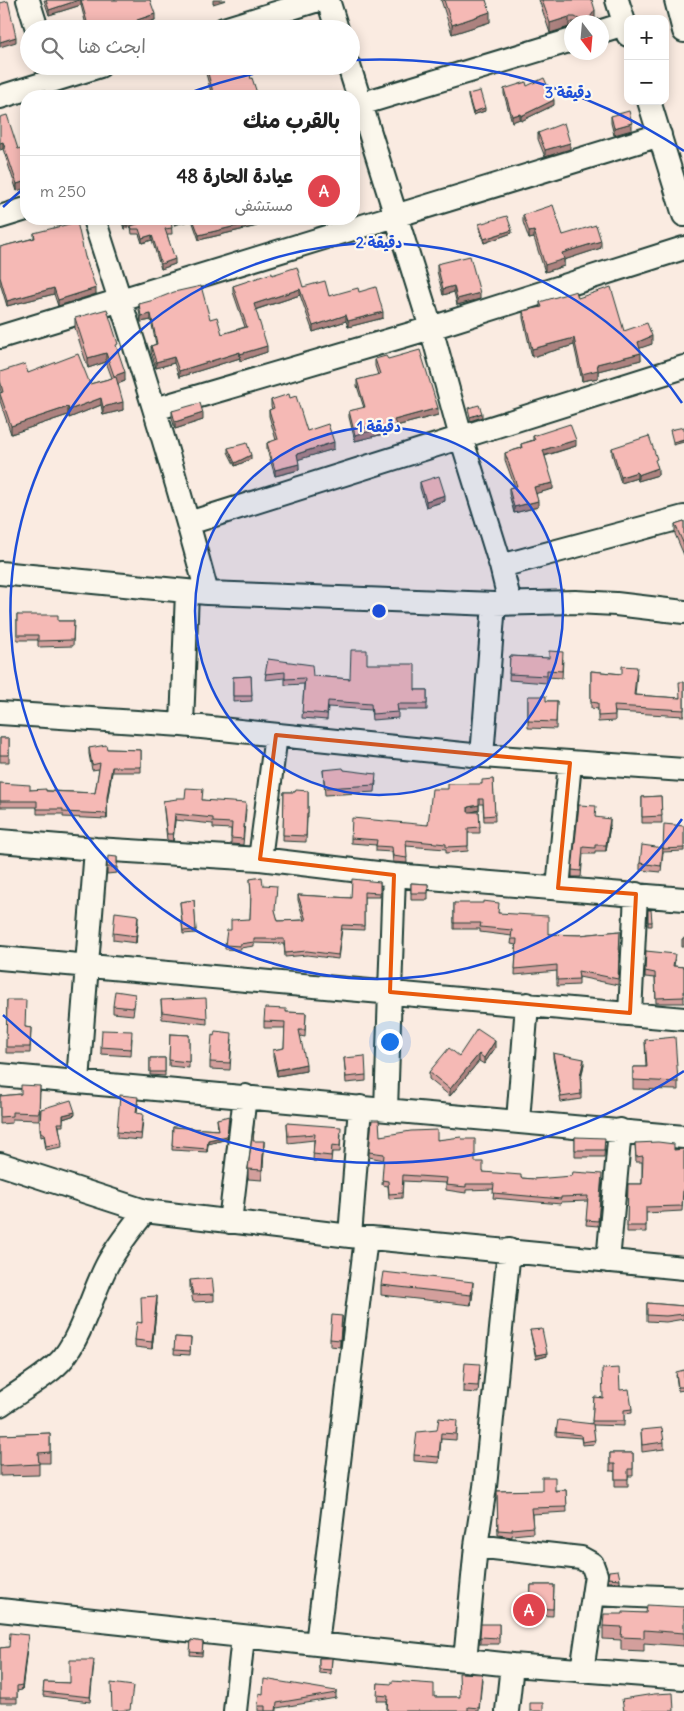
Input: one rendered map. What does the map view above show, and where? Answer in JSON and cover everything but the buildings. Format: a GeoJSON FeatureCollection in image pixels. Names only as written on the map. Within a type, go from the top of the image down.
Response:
{"type":"FeatureCollection","features":[{"type":"Feature","properties":{"kind":"street"},"geometry":{"type":"LineString","coordinates":[[28,0],[34,20]]}},
{"type":"Feature","properties":{"kind":"street"},"geometry":{"type":"LineString","coordinates":[[253,20],[318,0]]}},
{"type":"Feature","properties":{"kind":"street"},"geometry":{"type":"LineString","coordinates":[[328,0],[334,20]]}},
{"type":"Feature","properties":{"kind":"street"},"geometry":{"type":"LineString","coordinates":[[617,0],[624,23]]}},
{"type":"Feature","properties":{"kind":"street"},"geometry":{"type":"LineString","coordinates":[[676,0],[684,31]]}},
{"type":"Feature","properties":{"kind":"street"},"geometry":{"type":"LineString","coordinates":[[609,30],[624,29]]}},
{"type":"Feature","properties":{"kind":"street"},"geometry":{"type":"LineString","coordinates":[[360,103],[564,42]]}},
{"type":"Feature","properties":{"kind":"street"},"geometry":{"type":"LineString","coordinates":[[23,90],[72,75]]}},
{"type":"Feature","properties":{"kind":"street"},"geometry":{"type":"LineString","coordinates":[[351,75],[355,90]]}},
{"type":"Feature","properties":{"kind":"street"},"geometry":{"type":"LineString","coordinates":[[0,97],[20,91]]}},
{"type":"Feature","properties":{"kind":"street"},"geometry":{"type":"LineString","coordinates":[[650,105],[684,216]]}},
{"type":"Feature","properties":{"kind":"street"},"geometry":{"type":"LineString","coordinates":[[360,110],[396,215],[431,328],[461,437],[501,566],[502,603],[482,756]]}},
{"type":"Feature","properties":{"kind":"street"},"geometry":{"type":"LineString","coordinates":[[0,337],[660,135]]}},
{"type":"Feature","properties":{"kind":"street"},"geometry":{"type":"LineString","coordinates":[[0,217],[20,211]]}},
{"type":"Feature","properties":{"kind":"street"},"geometry":{"type":"LineString","coordinates":[[96,225],[155,409],[189,523],[197,592],[182,725]]}},
{"type":"Feature","properties":{"kind":"street"},"geometry":{"type":"LineString","coordinates":[[155,409],[431,328],[684,248]]}},
{"type":"Feature","properties":{"kind":"street"},"geometry":{"type":"LineString","coordinates":[[189,523],[684,367]]}},
{"type":"Feature","properties":{"kind":"street"},"geometry":{"type":"LineString","coordinates":[[501,566],[684,517]]}},
{"type":"Feature","properties":{"kind":"street"},"geometry":{"type":"LineString","coordinates":[[0,573],[197,592],[502,603],[616,604],[684,612]]}},
{"type":"Feature","properties":{"kind":"street"},"geometry":{"type":"LineString","coordinates":[[0,713],[182,725],[482,756],[684,770]]}},
{"type":"Feature","properties":{"kind":"street"},"geometry":{"type":"LineString","coordinates":[[260,859],[276,735]]}},
{"type":"Feature","properties":{"kind":"street"},"geometry":{"type":"LineString","coordinates":[[558,888],[570,763]]}},
{"type":"Feature","properties":{"kind":"street"},"geometry":{"type":"LineString","coordinates":[[0,841],[260,859],[394,875],[684,899]]}},
{"type":"Feature","properties":{"kind":"street"},"geometry":{"type":"LineString","coordinates":[[78,1081],[96,849]]}},
{"type":"Feature","properties":{"kind":"street"},"geometry":{"type":"LineString","coordinates":[[386,1109],[394,875]]}},
{"type":"Feature","properties":{"kind":"street"},"geometry":{"type":"LineString","coordinates":[[630,1013],[636,894]]}},
{"type":"Feature","properties":{"kind":"street"},"geometry":{"type":"LineString","coordinates":[[0,958],[684,1019]]}},
{"type":"Feature","properties":{"kind":"street"},"geometry":{"type":"LineString","coordinates":[[518,1121],[527,1004]]}},
{"type":"Feature","properties":{"kind":"street"},"geometry":{"type":"LineString","coordinates":[[0,1076],[78,1081],[684,1137]]}},
{"type":"Feature","properties":{"kind":"street"},"geometry":{"type":"LineString","coordinates":[[230,1222],[245,1096]]}},
{"type":"Feature","properties":{"kind":"street"},"geometry":{"type":"LineString","coordinates":[[316,1644],[358,1237],[360,1107]]}},
{"type":"Feature","properties":{"kind":"street"},"geometry":{"type":"LineString","coordinates":[[608,1261],[620,1130]]}},
{"type":"Feature","properties":{"kind":"street"},"geometry":{"type":"LineString","coordinates":[[0,1164],[145,1211],[358,1237],[684,1268]]}},
{"type":"Feature","properties":{"kind":"street"},"geometry":{"type":"LineString","coordinates":[[0,1405],[47,1372],[63,1358],[116,1248],[145,1211]]}},
{"type":"Feature","properties":{"kind":"street"},"geometry":{"type":"LineString","coordinates":[[465,1660],[509,1250]]}},
{"type":"Feature","properties":{"kind":"street"},"geometry":{"type":"LineString","coordinates":[[476,1546],[581,1558],[592,1564],[596,1575],[582,1671]]}},
{"type":"Feature","properties":{"kind":"street"},"geometry":{"type":"LineString","coordinates":[[593,1594],[684,1598]]}},
{"type":"Feature","properties":{"kind":"street"},"geometry":{"type":"LineString","coordinates":[[0,1610],[512,1665],[684,1678]]}},
{"type":"Feature","properties":{"kind":"street"},"geometry":{"type":"LineString","coordinates":[[235,1711],[243,1637]]}},
{"type":"Feature","properties":{"kind":"street"},"geometry":{"type":"LineString","coordinates":[[508,1711],[512,1665]]}},
{"type":"Feature","properties":{"kind":"highlighted area"},"geometry":{"type":"Polygon","coordinates":[[[276,735],[570,763],[558,888],[636,894],[630,1013],[390,992],[394,875],[260,859],[276,735]]]}},
{"type":"Feature","properties":{"kind":"place","name":"عيادة الحارة 48"},"geometry":{"type":"Point","coordinates":[529,1610]}}]}
